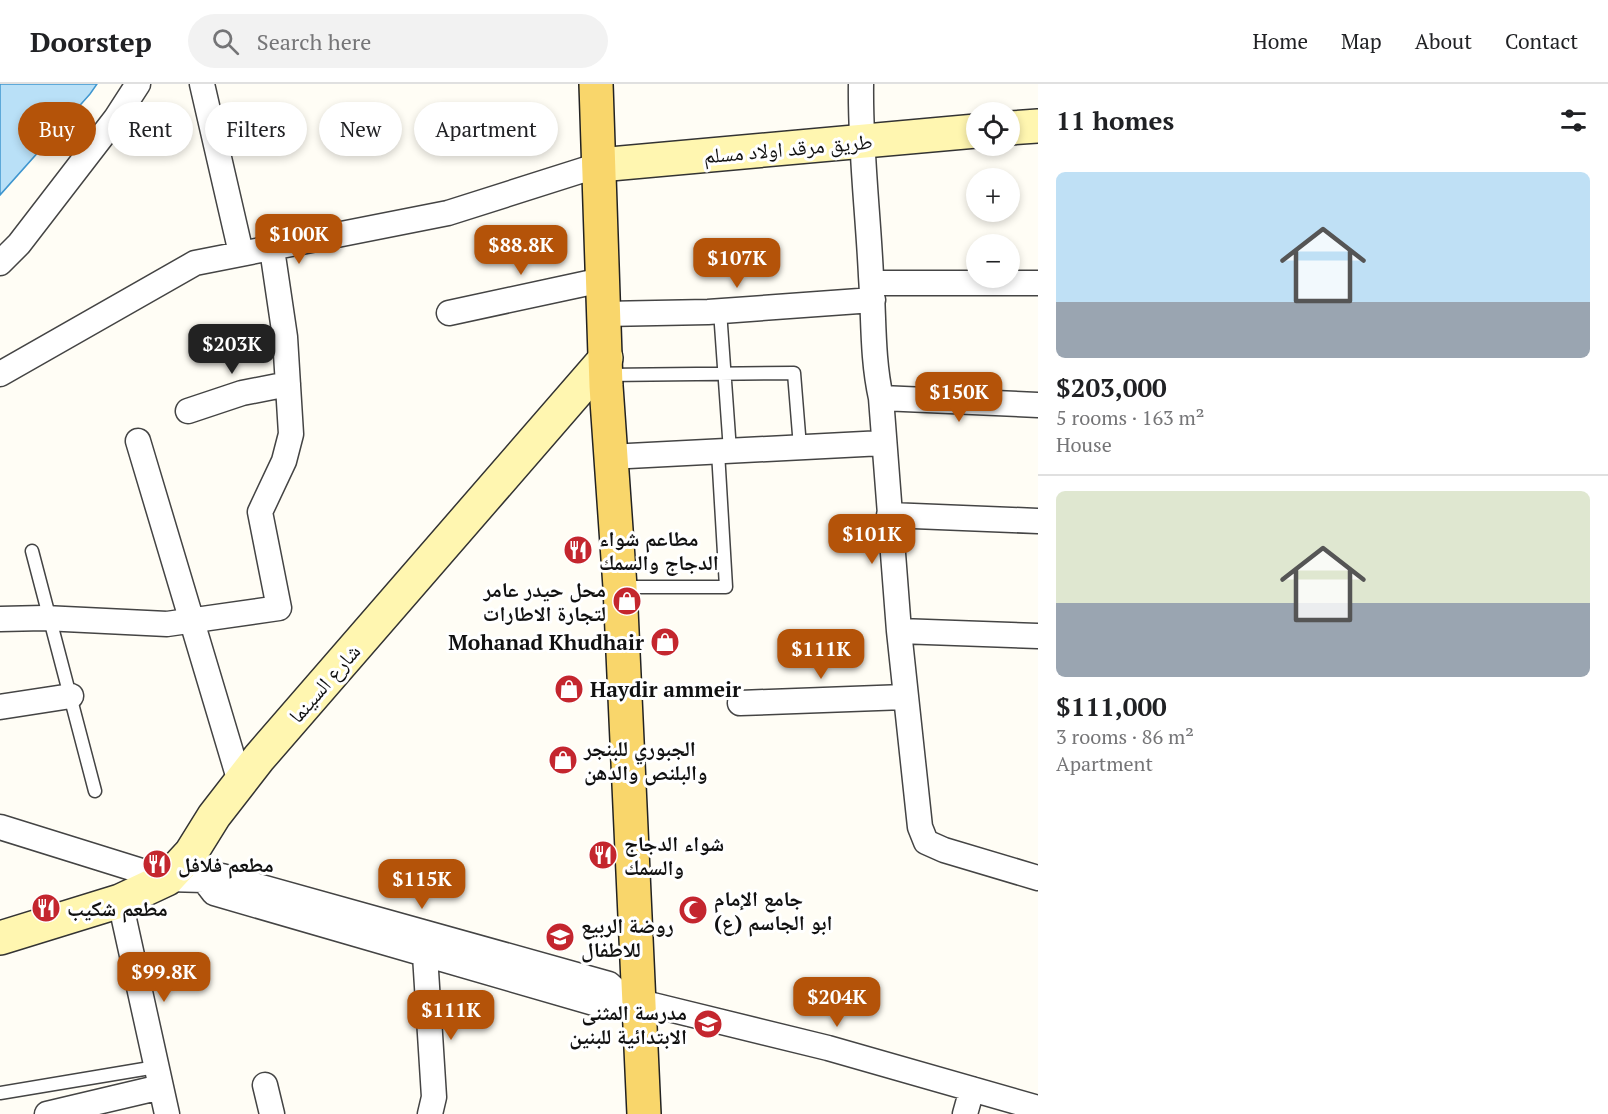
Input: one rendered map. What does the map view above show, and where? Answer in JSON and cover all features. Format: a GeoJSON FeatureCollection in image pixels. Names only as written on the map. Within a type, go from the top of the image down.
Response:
{"type":"FeatureCollection","features":[{"type":"Feature","properties":{"kind":"main road"},"geometry":{"type":"LineString","coordinates":[[596,84],[609,457],[620,587],[630,1000],[644,1114]]}},
{"type":"Feature","properties":{"kind":"street"},"geometry":{"type":"LineString","coordinates":[[0,263],[19,244],[116,118],[138,84]]}},
{"type":"Feature","properties":{"kind":"street"},"geometry":{"type":"LineString","coordinates":[[202,84],[241,253]]}},
{"type":"Feature","properties":{"kind":"street"},"geometry":{"type":"LineString","coordinates":[[861,84],[860,141],[876,376],[881,398],[899,632],[920,827],[926,842],[944,850],[1038,878]]}},
{"type":"Feature","properties":{"kind":"street"},"geometry":{"type":"LineString","coordinates":[[1020,127],[1038,126]]}},
{"type":"Feature","properties":{"kind":"street","name":"طريق مرقد اولاد مسلم"},"geometry":{"type":"LineString","coordinates":[[599,165],[966,132]]}},
{"type":"Feature","properties":{"kind":"street"},"geometry":{"type":"LineString","coordinates":[[0,374],[195,263],[448,213],[599,165]]}},
{"type":"Feature","properties":{"kind":"street"},"geometry":{"type":"LineString","coordinates":[[0,619],[52,618],[167,624],[279,608],[260,512],[284,461],[291,434],[285,337],[272,249]]}},
{"type":"Feature","properties":{"kind":"street"},"geometry":{"type":"LineString","coordinates":[[449,313],[602,280]]}},
{"type":"Feature","properties":{"kind":"street"},"geometry":{"type":"LineString","coordinates":[[604,314],[720,311],[872,292],[1038,283]]}},
{"type":"Feature","properties":{"kind":"street","name":"شارع السينما"},"geometry":{"type":"LineString","coordinates":[[0,938],[120,901],[167,879],[191,853],[240,782],[606,367]]}},
{"type":"Feature","properties":{"kind":"street"},"geometry":{"type":"LineString","coordinates":[[188,411],[242,393],[288,384]]}},
{"type":"Feature","properties":{"kind":"street"},"geometry":{"type":"LineString","coordinates":[[881,398],[1038,405]]}},
{"type":"Feature","properties":{"kind":"street"},"geometry":{"type":"LineString","coordinates":[[138,441],[240,782]]}},
{"type":"Feature","properties":{"kind":"street"},"geometry":{"type":"LineString","coordinates":[[609,457],[884,443]]}},
{"type":"Feature","properties":{"kind":"street"},"geometry":{"type":"LineString","coordinates":[[889,515],[1038,521]]}},
{"type":"Feature","properties":{"kind":"street"},"geometry":{"type":"LineString","coordinates":[[899,632],[1038,636]]}},
{"type":"Feature","properties":{"kind":"street"},"geometry":{"type":"LineString","coordinates":[[0,707],[71,696]]}},
{"type":"Feature","properties":{"kind":"street"},"geometry":{"type":"LineString","coordinates":[[740,703],[905,697]]}},
{"type":"Feature","properties":{"kind":"street"},"geometry":{"type":"LineString","coordinates":[[0,827],[167,879],[204,880],[222,876],[609,984],[630,1000],[828,1048],[1038,1108]]}},
{"type":"Feature","properties":{"kind":"street"},"geometry":{"type":"LineString","coordinates":[[204,880],[214,893],[603,1006],[612,1006],[630,1000]]}},
{"type":"Feature","properties":{"kind":"street"},"geometry":{"type":"LineString","coordinates":[[120,901],[167,1114]]}},
{"type":"Feature","properties":{"kind":"street"},"geometry":{"type":"LineString","coordinates":[[425,955],[434,1097],[430,1114]]}},
{"type":"Feature","properties":{"kind":"street"},"geometry":{"type":"LineString","coordinates":[[46,1114],[159,1077]]}},
{"type":"Feature","properties":{"kind":"street"},"geometry":{"type":"LineString","coordinates":[[265,1085],[272,1114]]}},
{"type":"Feature","properties":{"kind":"street"},"geometry":{"type":"LineString","coordinates":[[965,1114],[972,1089]]}},
{"type":"Feature","properties":{"kind":"lane"},"geometry":{"type":"LineString","coordinates":[[620,587],[726,587],[725,374],[720,311]]}},
{"type":"Feature","properties":{"kind":"lane"},"geometry":{"type":"LineString","coordinates":[[606,367],[725,374],[794,373],[800,447]]}},
{"type":"Feature","properties":{"kind":"lane"},"geometry":{"type":"LineString","coordinates":[[32,551],[52,618],[95,791]]}},
{"type":"Feature","properties":{"kind":"lane"},"geometry":{"type":"LineString","coordinates":[[0,1093],[159,1077]]}},
{"type":"Feature","properties":{"kind":"water"},"geometry":{"type":"Polygon","coordinates":[[[0,84],[97,84],[83,102],[18,102],[18,156],[35,156],[0,195],[0,84]]]}},
{"type":"Feature","properties":{"kind":"place","name":"مطاعم شواء الدجاج والسمك"},"geometry":{"type":"Point","coordinates":[578,550]}},
{"type":"Feature","properties":{"kind":"place","name":"محل حيدر عامر لتجارة الاطارات"},"geometry":{"type":"Point","coordinates":[627,601]}},
{"type":"Feature","properties":{"kind":"place","name":"Mohanad Khudhair"},"geometry":{"type":"Point","coordinates":[665,642]}},
{"type":"Feature","properties":{"kind":"place","name":"Haydir ammeir"},"geometry":{"type":"Point","coordinates":[569,689]}},
{"type":"Feature","properties":{"kind":"place","name":"الجبوري للبنجر والبلنص والدهن"},"geometry":{"type":"Point","coordinates":[563,760]}},
{"type":"Feature","properties":{"kind":"place","name":"شواء الدجاج والسمك"},"geometry":{"type":"Point","coordinates":[603,855]}},
{"type":"Feature","properties":{"kind":"place","name":"مطعم فلافل"},"geometry":{"type":"Point","coordinates":[157,864]}},
{"type":"Feature","properties":{"kind":"place","name":"مطعم شكيب"},"geometry":{"type":"Point","coordinates":[46,908]}},
{"type":"Feature","properties":{"kind":"place","name":"جامع الإمام ابو الجاسم (ع)"},"geometry":{"type":"Point","coordinates":[693,910]}},
{"type":"Feature","properties":{"kind":"place","name":"روضة الربيع للاطفال"},"geometry":{"type":"Point","coordinates":[560,937]}},
{"type":"Feature","properties":{"kind":"place","name":"مدرسة المثنى الابتدائية للبنين"},"geometry":{"type":"Point","coordinates":[708,1024]}}]}
